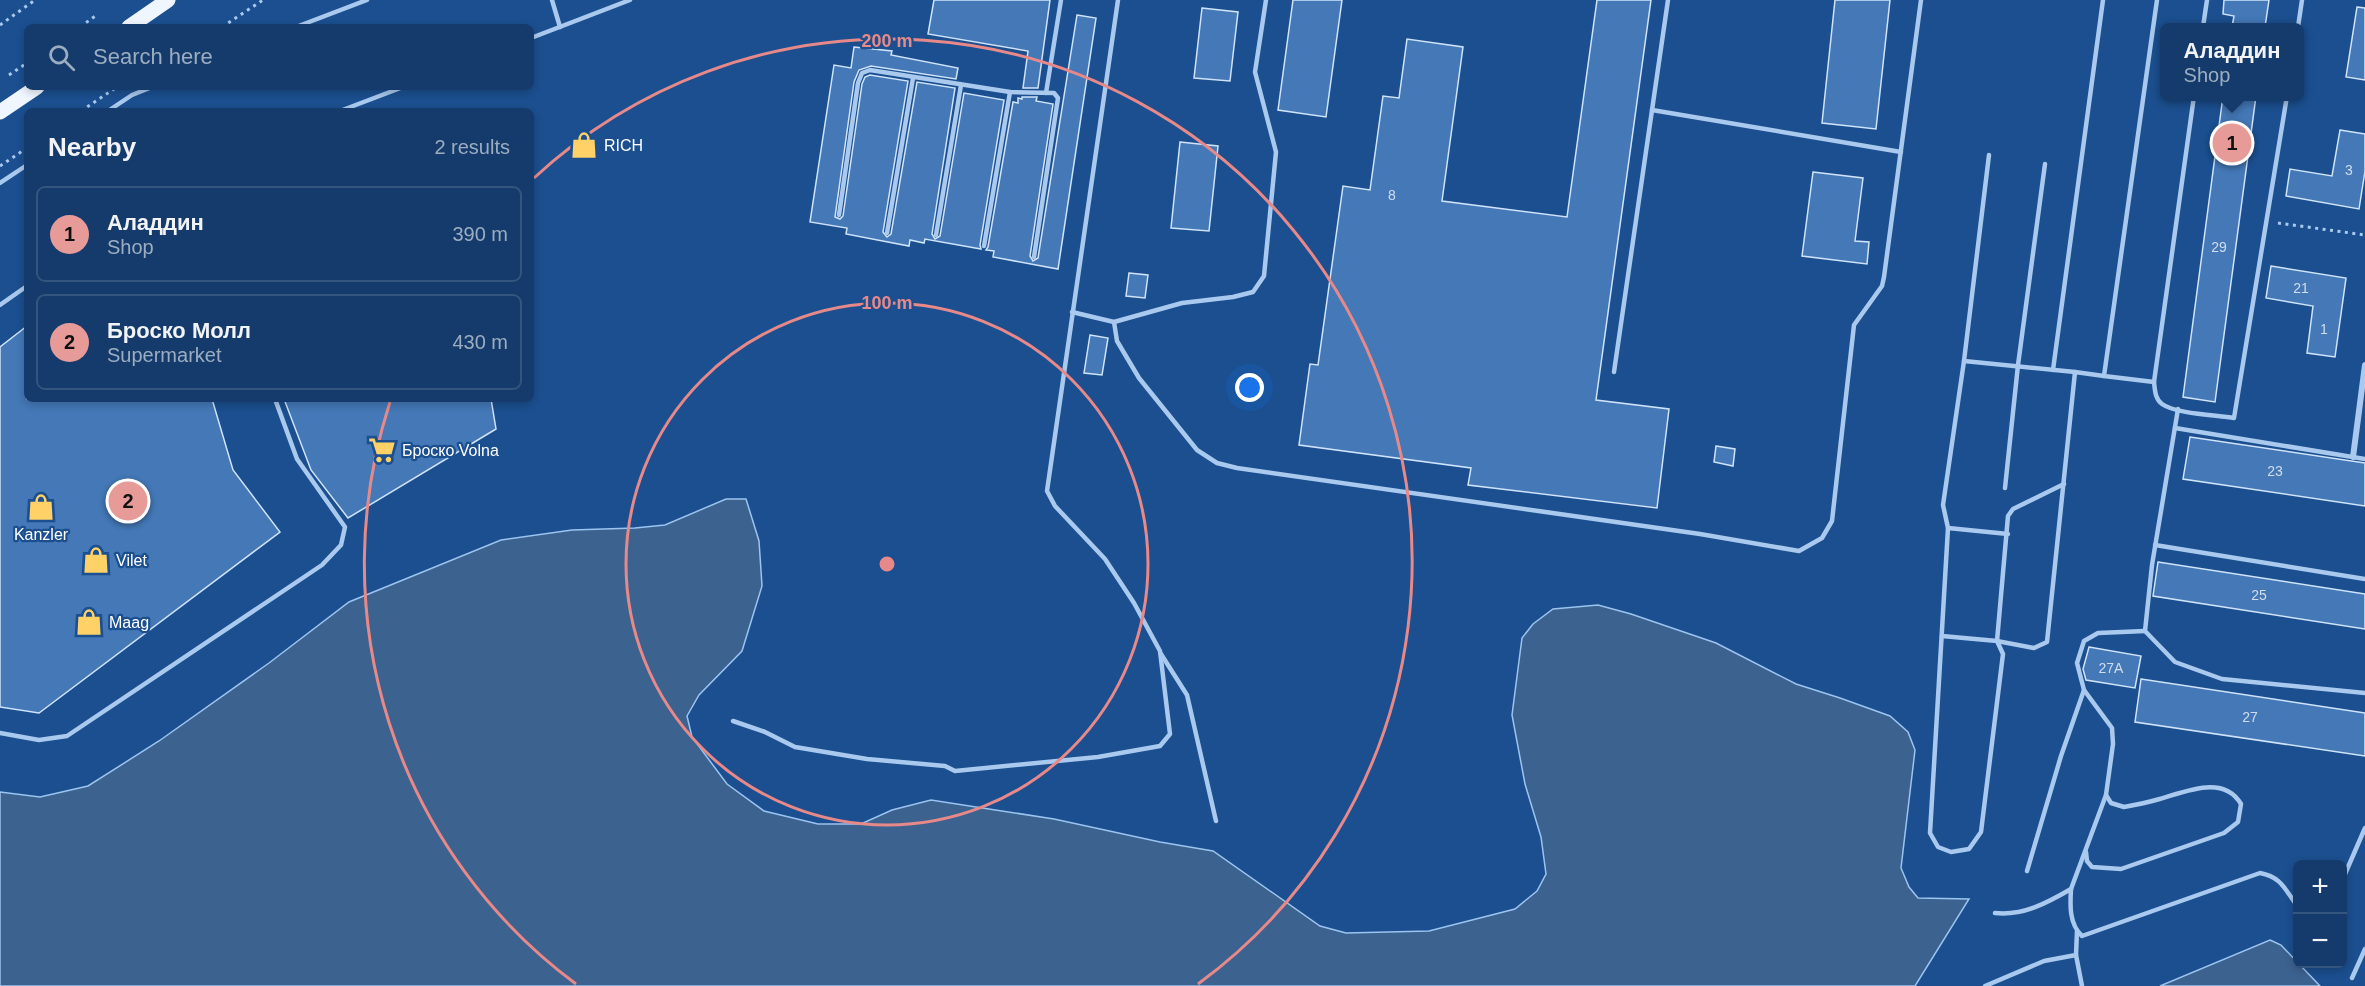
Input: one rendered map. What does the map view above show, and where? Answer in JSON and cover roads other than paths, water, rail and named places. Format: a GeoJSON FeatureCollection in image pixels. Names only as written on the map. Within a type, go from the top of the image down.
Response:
{"type":"FeatureCollection","features":[{"type":"Feature","properties":{"kind":"main road"},"geometry":{"type":"LineString","coordinates":[[133,24],[168,0]]}},
{"type":"Feature","properties":{"kind":"main road"},"geometry":{"type":"LineString","coordinates":[[0,112],[33,90]]}},
{"type":"Feature","properties":{"kind":"street"},"geometry":{"type":"LineString","coordinates":[[2353,457],[2363,396],[2365,365]]}},
{"type":"Feature","properties":{"kind":"lane"},"geometry":{"type":"LineString","coordinates":[[304,24],[367,0]]}},
{"type":"Feature","properties":{"kind":"lane"},"geometry":{"type":"LineString","coordinates":[[552,0],[560,27]]}},
{"type":"Feature","properties":{"kind":"lane"},"geometry":{"type":"LineString","coordinates":[[534,37],[630,0]]}},
{"type":"Feature","properties":{"kind":"lane"},"geometry":{"type":"LineString","coordinates":[[1046,93],[1061,0]]}},
{"type":"Feature","properties":{"kind":"lane"},"geometry":{"type":"LineString","coordinates":[[1118,0],[1047,491],[1055,506],[1105,559],[1134,603],[1187,695],[1216,821]]}},
{"type":"Feature","properties":{"kind":"lane"},"geometry":{"type":"LineString","coordinates":[[1072,312],[1114,322],[1182,303],[1233,297],[1253,292],[1264,276],[1276,152],[1255,72],[1266,0]]}},
{"type":"Feature","properties":{"kind":"lane"},"geometry":{"type":"LineString","coordinates":[[1614,372],[1668,0]]}},
{"type":"Feature","properties":{"kind":"lane"},"geometry":{"type":"LineString","coordinates":[[1114,322],[1117,341],[1139,378],[1197,450],[1217,463],[1237,468],[1688,532],[1799,551],[1822,538],[1832,521],[1854,325],[1882,286],[1884,277],[1921,0]]}},
{"type":"Feature","properties":{"kind":"lane"},"geometry":{"type":"LineString","coordinates":[[2053,370],[2103,0]]}},
{"type":"Feature","properties":{"kind":"lane"},"geometry":{"type":"LineString","coordinates":[[2104,376],[2157,0]]}},
{"type":"Feature","properties":{"kind":"lane"},"geometry":{"type":"LineString","coordinates":[[2204,23],[2207,0]]}},
{"type":"Feature","properties":{"kind":"lane"},"geometry":{"type":"LineString","coordinates":[[2299,23],[2302,0]]}},
{"type":"Feature","properties":{"kind":"lane"},"geometry":{"type":"LineString","coordinates":[[839,215],[858,83],[862,73],[870,70],[1010,92],[1057,94],[1034,257]]}},
{"type":"Feature","properties":{"kind":"lane"},"geometry":{"type":"LineString","coordinates":[[886,233],[913,78]]}},
{"type":"Feature","properties":{"kind":"lane"},"geometry":{"type":"LineString","coordinates":[[936,235],[961,85]]}},
{"type":"Feature","properties":{"kind":"lane"},"geometry":{"type":"LineString","coordinates":[[112,108],[144,90]]}},
{"type":"Feature","properties":{"kind":"lane"},"geometry":{"type":"LineString","coordinates":[[348,108],[395,90]]}},
{"type":"Feature","properties":{"kind":"lane"},"geometry":{"type":"LineString","coordinates":[[984,246],[1010,92]]}},
{"type":"Feature","properties":{"kind":"lane"},"geometry":{"type":"LineString","coordinates":[[2192,101],[2154,382],[2156,396],[2162,404],[2178,410],[2234,418],[2286,101]]}},
{"type":"Feature","properties":{"kind":"lane"},"geometry":{"type":"LineString","coordinates":[[1652,110],[1901,152]]}},
{"type":"Feature","properties":{"kind":"lane"},"geometry":{"type":"LineString","coordinates":[[1989,155],[1964,361],[1943,505],[1948,528],[1930,833],[1938,847],[1951,852],[1969,849],[1982,832],[2003,654],[1997,641],[2008,516],[2013,509],[2064,484]]}},
{"type":"Feature","properties":{"kind":"lane"},"geometry":{"type":"LineString","coordinates":[[2005,488],[2018,365],[2045,164]]}},
{"type":"Feature","properties":{"kind":"lane"},"geometry":{"type":"LineString","coordinates":[[0,183],[24,167]]}},
{"type":"Feature","properties":{"kind":"lane"},"geometry":{"type":"LineString","coordinates":[[0,305],[24,288]]}},
{"type":"Feature","properties":{"kind":"lane"},"geometry":{"type":"LineString","coordinates":[[1964,361],[2018,365],[2154,382]]}},
{"type":"Feature","properties":{"kind":"lane"},"geometry":{"type":"LineString","coordinates":[[1942,636],[1997,641],[2034,648],[2047,642],[2075,372]]}},
{"type":"Feature","properties":{"kind":"lane"},"geometry":{"type":"LineString","coordinates":[[0,733],[39,740],[67,736],[322,565],[340,546],[345,527],[297,459],[275,402]]}},
{"type":"Feature","properties":{"kind":"lane"},"geometry":{"type":"LineString","coordinates":[[2145,631],[2156,545],[2178,410]]}},
{"type":"Feature","properties":{"kind":"lane"},"geometry":{"type":"LineString","coordinates":[[2175,428],[2365,459]]}},
{"type":"Feature","properties":{"kind":"lane"},"geometry":{"type":"LineString","coordinates":[[1948,528],[2008,534]]}},
{"type":"Feature","properties":{"kind":"lane"},"geometry":{"type":"LineString","coordinates":[[2156,545],[2365,579]]}},
{"type":"Feature","properties":{"kind":"lane"},"geometry":{"type":"LineString","coordinates":[[2082,986],[2076,955],[2077,931],[2070,905],[2071,889],[2106,795],[2113,744],[2112,728],[2084,690],[2077,663],[2084,641],[2098,633],[2145,631],[2175,662],[2222,678],[2365,693]]}},
{"type":"Feature","properties":{"kind":"lane"},"geometry":{"type":"LineString","coordinates":[[733,721],[765,732],[795,747],[847,756],[945,766],[955,771],[1098,757],[1160,746],[1170,734],[1160,651]]}},
{"type":"Feature","properties":{"kind":"lane"},"geometry":{"type":"LineString","coordinates":[[2027,871],[2061,756],[2084,690]]}},
{"type":"Feature","properties":{"kind":"lane"},"geometry":{"type":"LineString","coordinates":[[2085,850],[2087,861],[2092,867],[2098,870],[2121,869],[2224,833],[2238,822],[2241,804],[2230,792],[2209,787],[2124,807],[2111,804],[2106,795]]}},
{"type":"Feature","properties":{"kind":"lane"},"geometry":{"type":"LineString","coordinates":[[2347,871],[2365,828]]}},
{"type":"Feature","properties":{"kind":"lane"},"geometry":{"type":"LineString","coordinates":[[2077,931],[2082,936],[2260,873],[2274,876],[2293,900]]}},
{"type":"Feature","properties":{"kind":"lane"},"geometry":{"type":"LineString","coordinates":[[1995,913],[2009,915],[2043,905],[2071,889]]}},
{"type":"Feature","properties":{"kind":"lane"},"geometry":{"type":"LineString","coordinates":[[2352,978],[2365,949]]}},
{"type":"Feature","properties":{"kind":"lane"},"geometry":{"type":"LineString","coordinates":[[1985,986],[2044,961],[2076,955]]}},
{"type":"Feature","properties":{"kind":"water"},"geometry":{"type":"Polygon","coordinates":[[[726,499],[746,499],[759,541],[762,586],[742,651],[699,695],[687,716],[692,737],[727,784],[764,811],[818,824],[861,824],[892,810],[931,800],[1054,819],[1213,851],[1320,926],[1346,933],[1429,931],[1515,909],[1537,891],[1546,874],[1541,837],[1525,784],[1512,715],[1522,638],[1533,624],[1553,609],[1598,605],[1716,643],[1796,684],[1890,716],[1908,732],[1915,750],[1901,868],[1909,887],[1918,898],[1969,899],[1915,986],[0,986],[0,792],[40,797],[88,786],[159,741],[269,663],[349,602],[501,540],[572,530],[665,525],[726,499]]]}},
{"type":"Feature","properties":{"kind":"water"},"geometry":{"type":"Polygon","coordinates":[[[2270,940],[2281,945],[2293,958],[2293,968],[2303,968],[2320,986],[2160,986],[2270,940]]]}},
{"type":"Feature","properties":{"kind":"place","name":"Аладдин"},"geometry":{"type":"Point","coordinates":[2232,143]}},
{"type":"Feature","properties":{"kind":"place","name":"RICH"},"geometry":{"type":"Point","coordinates":[584,145]}},
{"type":"Feature","properties":{"kind":"place","name":"Броско Volna"},"geometry":{"type":"Point","coordinates":[382,450]}},
{"type":"Feature","properties":{"kind":"place","name":"Броско Молл"},"geometry":{"type":"Point","coordinates":[128,501]}},
{"type":"Feature","properties":{"kind":"place","name":"Kanzler"},"geometry":{"type":"Point","coordinates":[41,507]}},
{"type":"Feature","properties":{"kind":"place","name":"Vilet"},"geometry":{"type":"Point","coordinates":[96,560]}},
{"type":"Feature","properties":{"kind":"place","name":"Maag"},"geometry":{"type":"Point","coordinates":[89,622]}}]}
